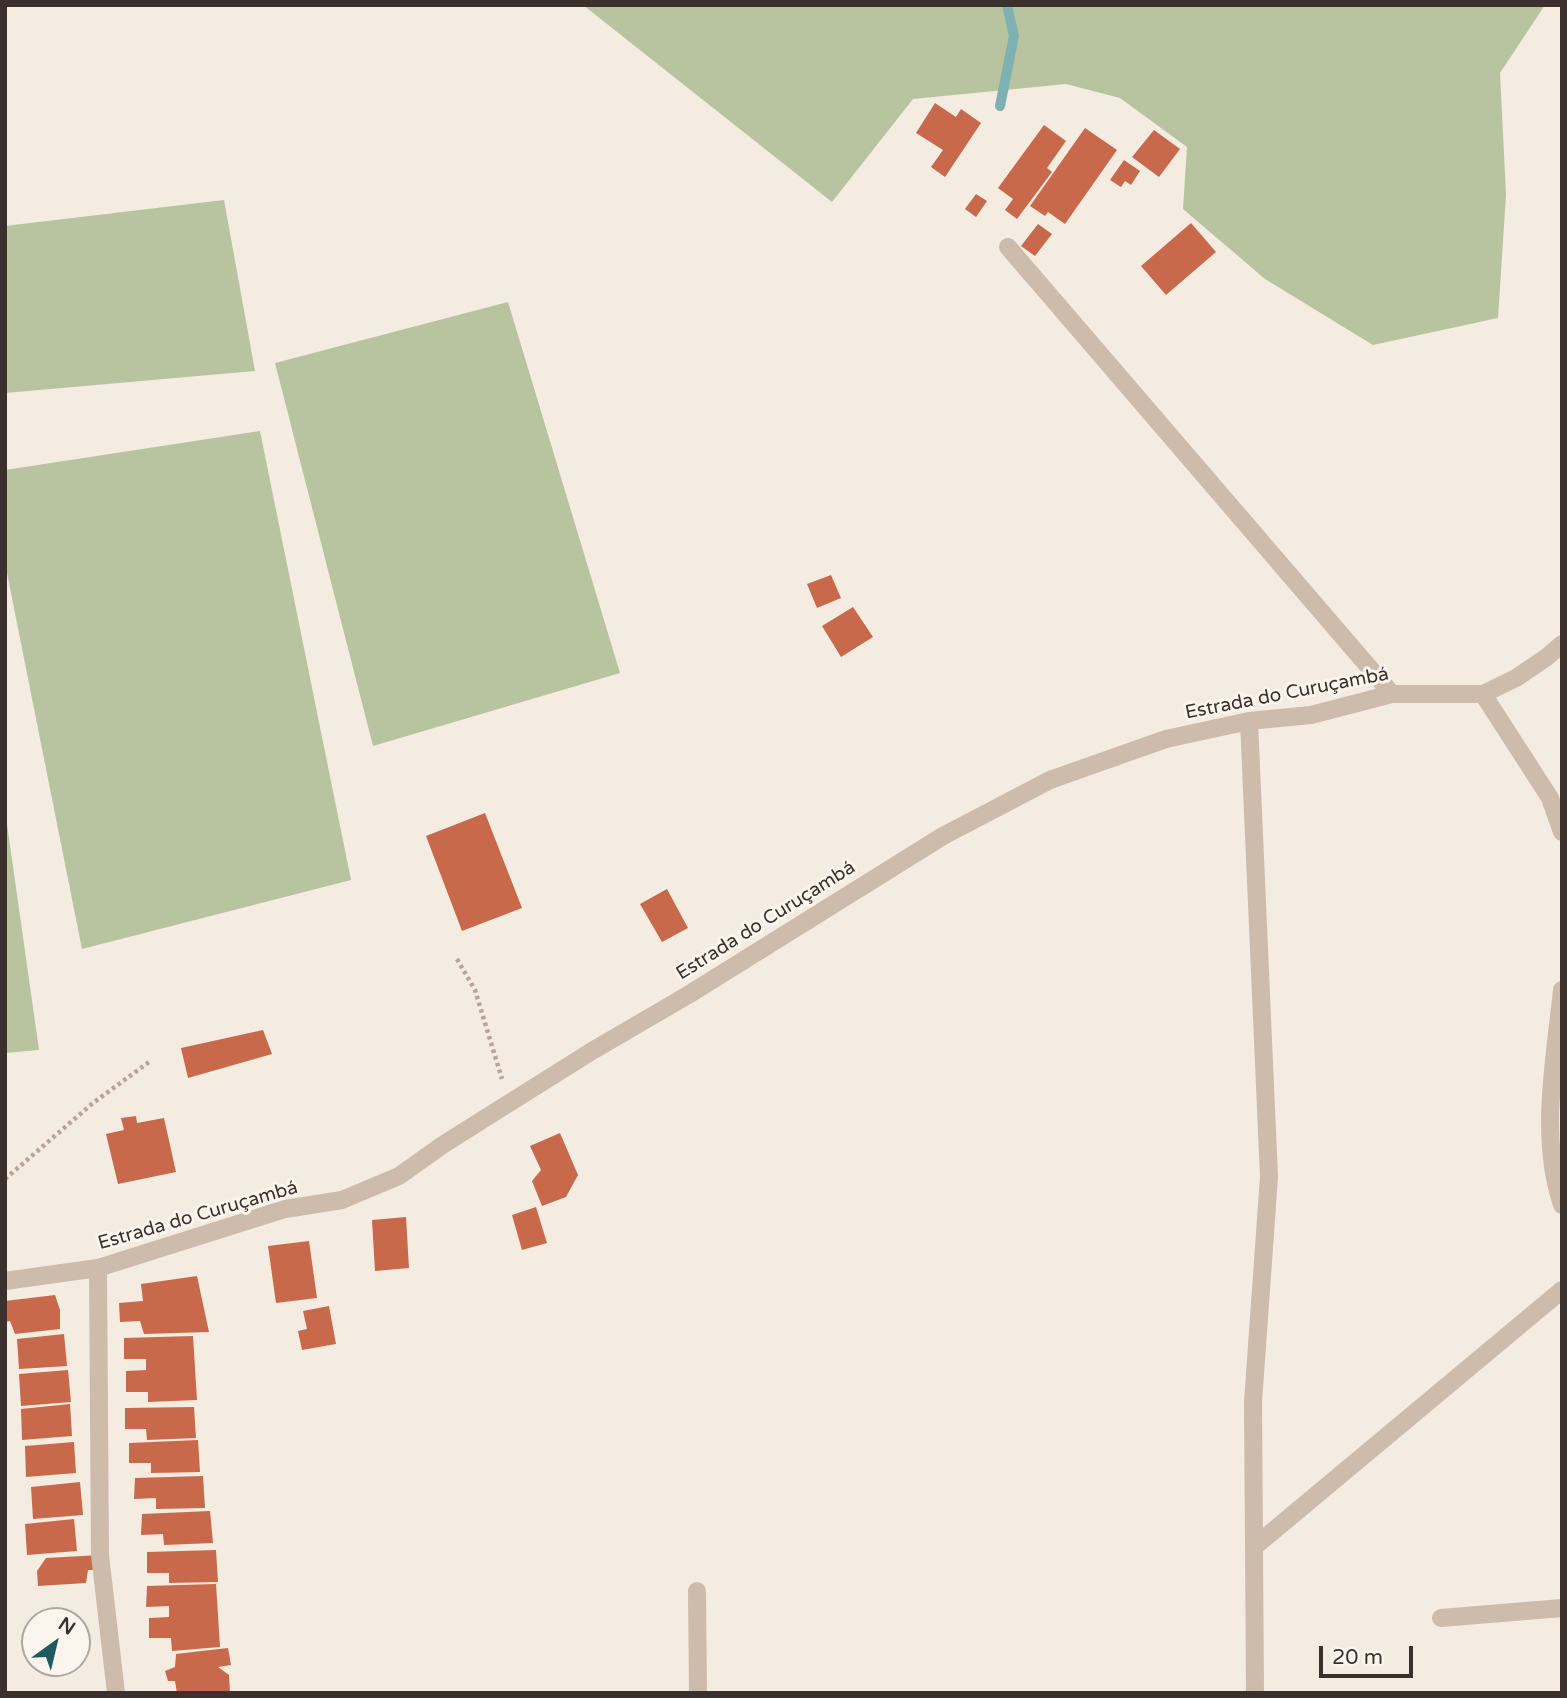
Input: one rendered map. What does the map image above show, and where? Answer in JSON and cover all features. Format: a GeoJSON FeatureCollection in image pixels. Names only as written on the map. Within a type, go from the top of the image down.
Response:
{"type":"FeatureCollection","features":[{"type":"Feature","properties":{"kind":"street"},"geometry":{"type":"LineString","coordinates":[[1008,247],[1392,694]]}},
{"type":"Feature","properties":{"kind":"street","name":"Estrada do Curuçambá"},"geometry":{"type":"LineString","coordinates":[[5,1280],[98,1268],[285,1209],[342,1200],[399,1176],[509,1103],[943,836],[1050,780],[1166,739],[1249,721],[1311,715],[1392,694],[1483,694],[1516,677],[1562,644]]}},
{"type":"Feature","properties":{"kind":"street"},"geometry":{"type":"LineString","coordinates":[[1483,694],[1550,798],[1562,832]]}},
{"type":"Feature","properties":{"kind":"street"},"geometry":{"type":"LineString","coordinates":[[1249,721],[1269,1177],[1252,1402],[1255,1693]]}},
{"type":"Feature","properties":{"kind":"street"},"geometry":{"type":"LineString","coordinates":[[1562,990],[1549,1128],[1555,1184],[1562,1205]]}},
{"type":"Feature","properties":{"kind":"street"},"geometry":{"type":"LineString","coordinates":[[98,1268],[100,1555],[117,1693]]}},
{"type":"Feature","properties":{"kind":"street"},"geometry":{"type":"LineString","coordinates":[[1254,1547],[1562,1290]]}},
{"type":"Feature","properties":{"kind":"street"},"geometry":{"type":"LineString","coordinates":[[697,1591],[698,1693]]}},
{"type":"Feature","properties":{"kind":"street"},"geometry":{"type":"LineString","coordinates":[[1441,1618],[1562,1608]]}},
{"type":"Feature","properties":{"kind":"path"},"geometry":{"type":"LineString","coordinates":[[457,959],[475,990],[509,1103]]}},
{"type":"Feature","properties":{"kind":"path"},"geometry":{"type":"LineString","coordinates":[[5,1179],[93,1104],[149,1062]]}},
{"type":"Feature","properties":{"kind":"green space"},"geometry":{"type":"Polygon","coordinates":[[[583,5],[1545,5],[1500,73],[1506,195],[1498,318],[1373,345],[1265,279],[1183,209],[1187,147],[1120,98],[1066,84],[913,99],[832,202],[583,5]]]}},
{"type":"Feature","properties":{"kind":"green space"},"geometry":{"type":"Polygon","coordinates":[[[224,200],[255,371],[5,393],[5,226],[224,200]]]}},
{"type":"Feature","properties":{"kind":"green space"},"geometry":{"type":"Polygon","coordinates":[[[508,302],[620,673],[373,746],[275,363],[508,302]]]}},
{"type":"Feature","properties":{"kind":"green space"},"geometry":{"type":"Polygon","coordinates":[[[260,431],[351,880],[82,949],[5,563],[5,470],[260,431]]]}},
{"type":"Feature","properties":{"kind":"green space"},"geometry":{"type":"Polygon","coordinates":[[[5,810],[39,1050],[5,1053],[5,810]]]}},
{"type":"Feature","properties":{"kind":"building"},"geometry":{"type":"Polygon","coordinates":[[[935,103],[956,117],[961,109],[981,123],[945,177],[931,167],[943,150],[916,133],[935,103]]]}},
{"type":"Feature","properties":{"kind":"building"},"geometry":{"type":"Polygon","coordinates":[[[1044,125],[1066,141],[1047,168],[1052,172],[1017,219],[1005,210],[1013,199],[998,188],[1044,125]]]}},
{"type":"Feature","properties":{"kind":"building"},"geometry":{"type":"Polygon","coordinates":[[[1085,128],[1117,150],[1065,224],[1048,212],[1045,216],[1030,206],[1085,128]]]}},
{"type":"Feature","properties":{"kind":"building"},"geometry":{"type":"Polygon","coordinates":[[[1154,130],[1180,149],[1159,177],[1132,157],[1154,130]]]}},
{"type":"Feature","properties":{"kind":"building"},"geometry":{"type":"Polygon","coordinates":[[[1124,160],[1140,171],[1131,185],[1125,181],[1121,187],[1110,180],[1124,160]]]}},
{"type":"Feature","properties":{"kind":"building"},"geometry":{"type":"Polygon","coordinates":[[[976,194],[987,201],[976,217],[965,209],[976,194]]]}},
{"type":"Feature","properties":{"kind":"building"},"geometry":{"type":"Polygon","coordinates":[[[1191,223],[1216,252],[1166,295],[1141,266],[1191,223]]]}},
{"type":"Feature","properties":{"kind":"building"},"geometry":{"type":"Polygon","coordinates":[[[1038,224],[1052,234],[1035,256],[1021,246],[1038,224]]]}},
{"type":"Feature","properties":{"kind":"building"},"geometry":{"type":"Polygon","coordinates":[[[831,575],[841,598],[817,608],[807,584],[831,575]]]}},
{"type":"Feature","properties":{"kind":"building"},"geometry":{"type":"Polygon","coordinates":[[[853,607],[873,637],[841,657],[822,626],[853,607]]]}},
{"type":"Feature","properties":{"kind":"building"},"geometry":{"type":"Polygon","coordinates":[[[485,813],[522,908],[462,931],[426,836],[485,813]]]}},
{"type":"Feature","properties":{"kind":"building"},"geometry":{"type":"Polygon","coordinates":[[[667,889],[688,928],[662,942],[640,904],[667,889]]]}},
{"type":"Feature","properties":{"kind":"building"},"geometry":{"type":"Polygon","coordinates":[[[263,1030],[272,1054],[188,1078],[181,1048],[263,1030]]]}},
{"type":"Feature","properties":{"kind":"building"},"geometry":{"type":"Polygon","coordinates":[[[136,1116],[137,1123],[164,1118],[176,1172],[118,1184],[106,1134],[124,1130],[121,1118],[136,1116]]]}},
{"type":"Feature","properties":{"kind":"building"},"geometry":{"type":"Polygon","coordinates":[[[560,1133],[578,1175],[566,1197],[542,1206],[532,1181],[541,1170],[530,1146],[560,1133]]]}},
{"type":"Feature","properties":{"kind":"building"},"geometry":{"type":"Polygon","coordinates":[[[536,1207],[547,1243],[522,1250],[512,1215],[536,1207]]]}},
{"type":"Feature","properties":{"kind":"building"},"geometry":{"type":"Polygon","coordinates":[[[406,1217],[409,1268],[375,1271],[372,1220],[406,1217]]]}},
{"type":"Feature","properties":{"kind":"building"},"geometry":{"type":"Polygon","coordinates":[[[309,1241],[317,1298],[276,1303],[268,1246],[309,1241]]]}},
{"type":"Feature","properties":{"kind":"building"},"geometry":{"type":"Polygon","coordinates":[[[197,1276],[209,1332],[144,1334],[140,1321],[120,1322],[119,1303],[143,1301],[141,1284],[197,1276]]]}},
{"type":"Feature","properties":{"kind":"building"},"geometry":{"type":"Polygon","coordinates":[[[55,1295],[60,1310],[60,1329],[15,1334],[10,1321],[5,1322],[5,1301],[55,1295]]]}},
{"type":"Feature","properties":{"kind":"building"},"geometry":{"type":"Polygon","coordinates":[[[329,1306],[336,1344],[302,1350],[298,1331],[307,1329],[303,1311],[329,1306]]]}},
{"type":"Feature","properties":{"kind":"building"},"geometry":{"type":"Polygon","coordinates":[[[64,1334],[67,1366],[19,1369],[17,1339],[64,1334]]]}},
{"type":"Feature","properties":{"kind":"building"},"geometry":{"type":"Polygon","coordinates":[[[193,1336],[197,1400],[148,1402],[148,1392],[126,1392],[126,1371],[146,1370],[146,1359],[124,1359],[124,1338],[193,1336]]]}},
{"type":"Feature","properties":{"kind":"building"},"geometry":{"type":"Polygon","coordinates":[[[68,1370],[71,1402],[21,1406],[19,1374],[68,1370]]]}},
{"type":"Feature","properties":{"kind":"building"},"geometry":{"type":"Polygon","coordinates":[[[70,1404],[72,1436],[22,1440],[21,1409],[70,1404]]]}},
{"type":"Feature","properties":{"kind":"building"},"geometry":{"type":"Polygon","coordinates":[[[194,1407],[196,1438],[147,1440],[146,1429],[125,1429],[125,1408],[194,1407]]]}},
{"type":"Feature","properties":{"kind":"building"},"geometry":{"type":"Polygon","coordinates":[[[198,1440],[200,1472],[151,1473],[151,1463],[129,1463],[129,1443],[198,1440]]]}},
{"type":"Feature","properties":{"kind":"building"},"geometry":{"type":"Polygon","coordinates":[[[74,1442],[76,1473],[26,1477],[25,1446],[74,1442]]]}},
{"type":"Feature","properties":{"kind":"building"},"geometry":{"type":"Polygon","coordinates":[[[203,1476],[205,1508],[156,1509],[156,1498],[134,1499],[135,1478],[203,1476]]]}},
{"type":"Feature","properties":{"kind":"building"},"geometry":{"type":"Polygon","coordinates":[[[80,1482],[83,1515],[33,1519],[31,1487],[80,1482]]]}},
{"type":"Feature","properties":{"kind":"building"},"geometry":{"type":"Polygon","coordinates":[[[210,1511],[213,1543],[164,1545],[163,1534],[141,1535],[142,1514],[210,1511]]]}},
{"type":"Feature","properties":{"kind":"building"},"geometry":{"type":"Polygon","coordinates":[[[74,1519],[77,1551],[27,1555],[25,1524],[74,1519]]]}},
{"type":"Feature","properties":{"kind":"building"},"geometry":{"type":"Polygon","coordinates":[[[216,1550],[218,1582],[169,1583],[169,1573],[147,1573],[147,1552],[216,1550]]]}},
{"type":"Feature","properties":{"kind":"building"},"geometry":{"type":"Polygon","coordinates":[[[100,1555],[102,1570],[88,1570],[86,1583],[38,1586],[37,1571],[46,1558],[100,1555]]]}},
{"type":"Feature","properties":{"kind":"building"},"geometry":{"type":"Polygon","coordinates":[[[216,1584],[220,1647],[172,1651],[171,1638],[149,1638],[149,1618],[169,1617],[169,1606],[146,1607],[147,1586],[216,1584]]]}},
{"type":"Feature","properties":{"kind":"building"},"geometry":{"type":"Polygon","coordinates":[[[228,1648],[231,1665],[218,1667],[229,1675],[230,1693],[177,1693],[175,1681],[168,1681],[165,1671],[175,1667],[176,1654],[228,1648]]]}},
{"type":"Feature","properties":{"kind":"waterway"},"geometry":{"type":"LineString","coordinates":[[1000,106],[1014,36],[1007,5]]}}]}
